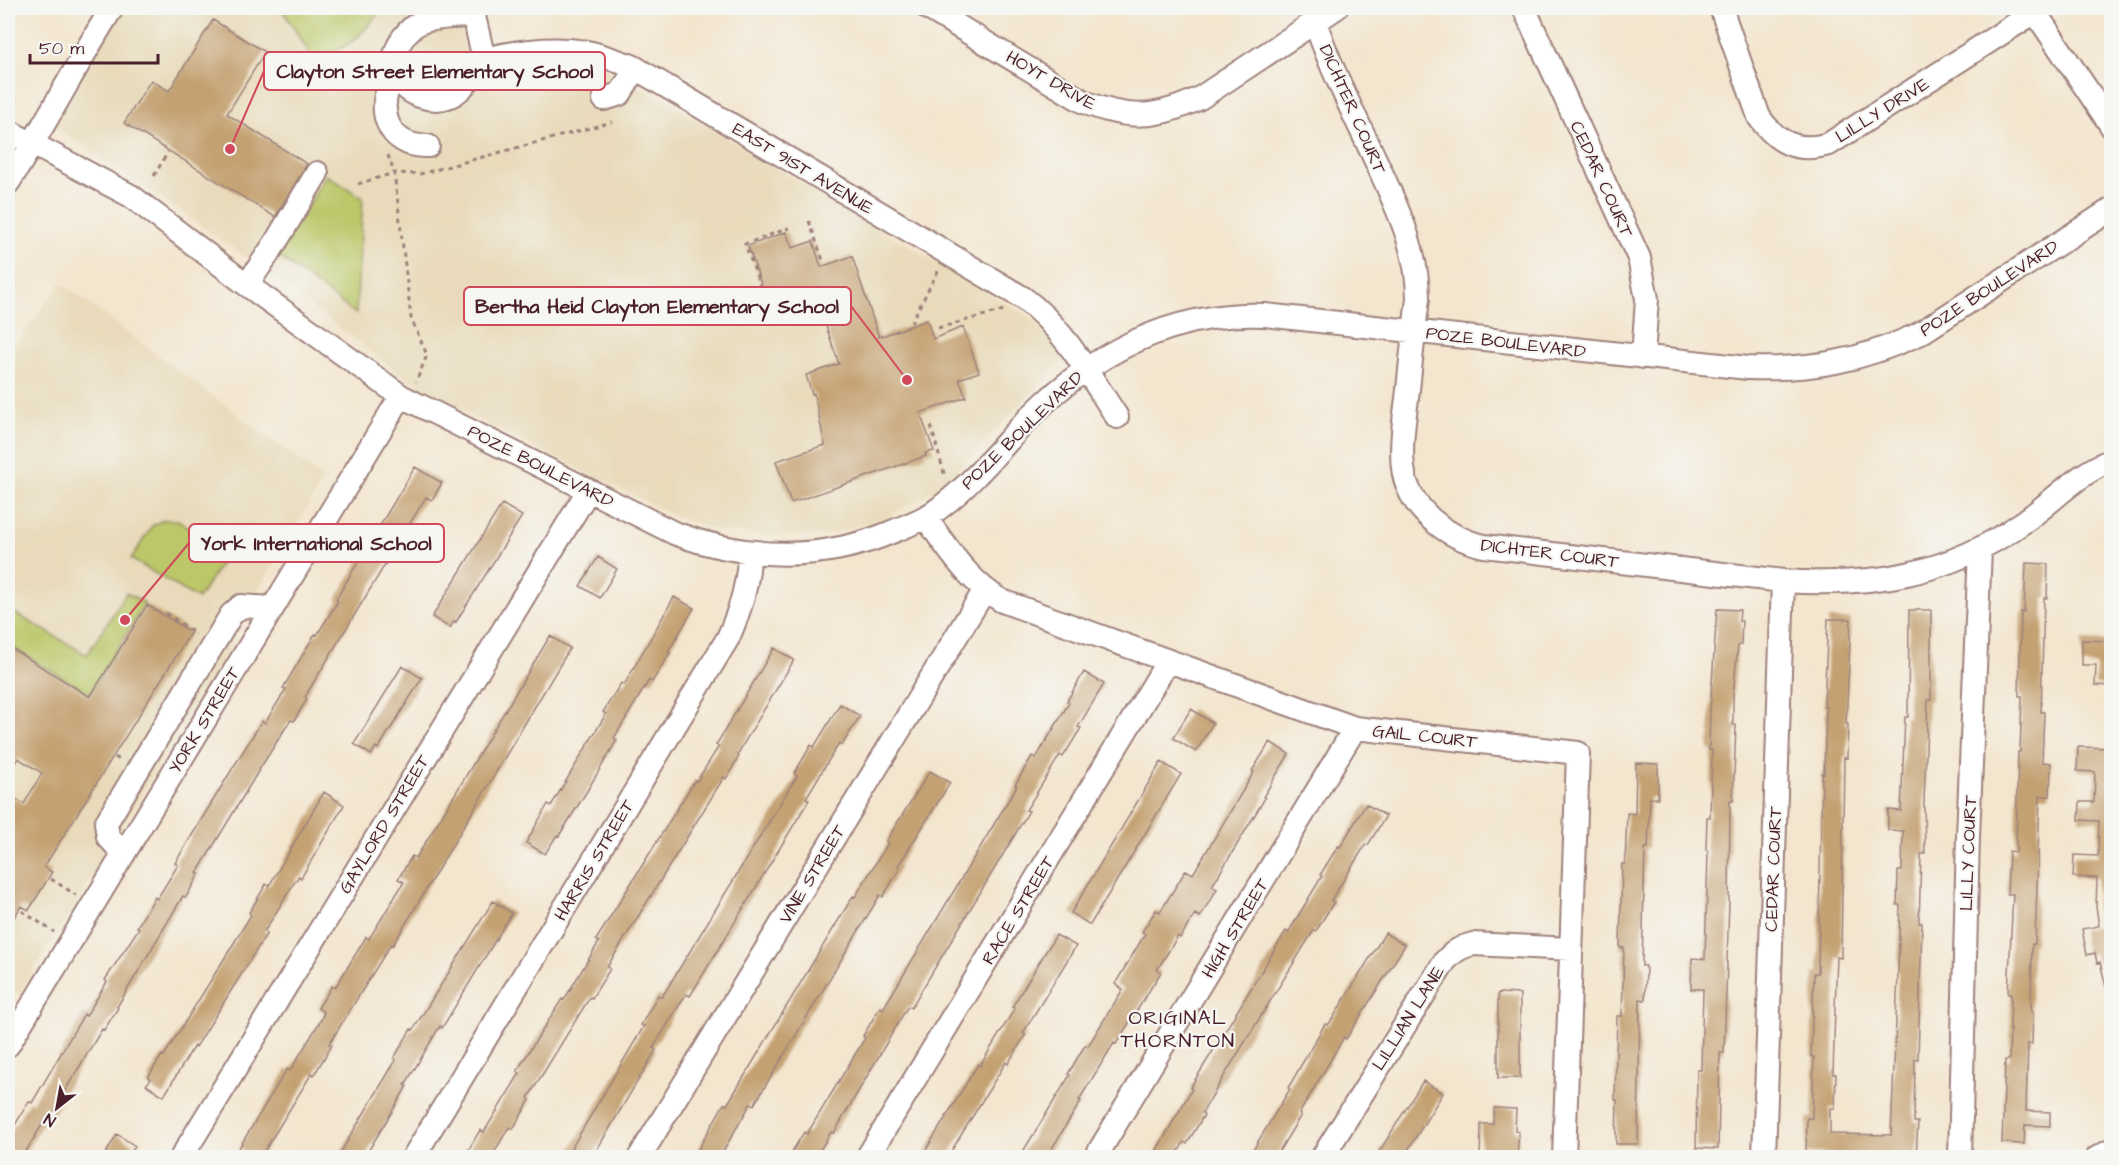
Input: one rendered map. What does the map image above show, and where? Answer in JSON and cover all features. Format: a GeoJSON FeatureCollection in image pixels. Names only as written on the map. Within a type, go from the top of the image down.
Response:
{"type":"FeatureCollection","features":[{"type":"Feature","properties":{"kind":"street"},"geometry":{"type":"LineString","coordinates":[[8,183],[83,53],[112,8]]}},
{"type":"Feature","properties":{"kind":"street","name":"HOYT DRIVE"},"geometry":{"type":"LineString","coordinates":[[928,8],[1084,102],[1128,116],[1161,113],[1200,98],[1313,15],[1336,8]]}},
{"type":"Feature","properties":{"kind":"street","name":"CEDAR COURT"},"geometry":{"type":"LineString","coordinates":[[1524,8],[1639,258],[1647,299],[1643,357]]}},
{"type":"Feature","properties":{"kind":"street","name":"LILLY DRIVE"},"geometry":{"type":"LineString","coordinates":[[1721,8],[1759,117],[1768,130],[1780,139],[1806,148],[1828,144],[2038,10]]}},
{"type":"Feature","properties":{"kind":"street"},"geometry":{"type":"LineString","coordinates":[[2038,10],[2112,127]]}},
{"type":"Feature","properties":{"kind":"street"},"geometry":{"type":"LineString","coordinates":[[473,11],[484,58],[465,84],[446,98],[426,99],[414,94],[402,85],[394,64],[395,53],[400,41],[409,30],[420,23],[473,11]]}},
{"type":"Feature","properties":{"kind":"street","name":"DICHTER COURT"},"geometry":{"type":"LineString","coordinates":[[1313,15],[1404,222],[1418,277],[1418,299],[1403,435],[1403,468],[1420,509],[1449,533],[1462,540],[1484,546],[1783,581],[1823,584],[1857,582],[1895,577],[1941,565],[1980,549],[2023,523],[2095,466],[2112,460]]}},
{"type":"Feature","properties":{"kind":"street","name":"EAST 91ST AVENUE"},"geometry":{"type":"LineString","coordinates":[[484,58],[532,50],[585,52],[636,68],[1023,298],[1040,311],[1058,330],[1118,417]]}},
{"type":"Feature","properties":{"kind":"street"},"geometry":{"type":"LineString","coordinates":[[604,99],[620,94],[636,68]]}},
{"type":"Feature","properties":{"kind":"street"},"geometry":{"type":"LineString","coordinates":[[396,74],[388,85],[384,99],[384,113],[388,123],[394,132],[410,144],[419,147],[428,146]]}},
{"type":"Feature","properties":{"kind":"street","name":"POZE BOULEVARD"},"geometry":{"type":"LineString","coordinates":[[8,131],[76,169],[131,196],[247,285],[408,390],[588,490],[689,538],[749,553],[796,554],[831,551],[873,540],[926,518],[944,506],[1039,408],[1085,369],[1130,342],[1167,328],[1215,317],[1265,315],[1748,369],[1782,369],[1834,364],[1893,346],[1919,334],[2112,209]]}},
{"type":"Feature","properties":{"kind":"street"},"geometry":{"type":"LineString","coordinates":[[247,285],[318,173]]}},
{"type":"Feature","properties":{"kind":"street","name":"YORK STREET"},"geometry":{"type":"LineString","coordinates":[[8,1045],[14,1021],[71,942],[272,608],[408,390]]}},
{"type":"Feature","properties":{"kind":"street","name":"GAYLORD STREET"},"geometry":{"type":"LineString","coordinates":[[181,1158],[588,490]]}},
{"type":"Feature","properties":{"kind":"street","name":"GAIL COURT"},"geometry":{"type":"LineString","coordinates":[[926,518],[951,553],[984,591],[1002,601],[1168,662],[1355,728],[1578,753],[1564,1158]]}},
{"type":"Feature","properties":{"kind":"street","name":"LILLY COURT"},"geometry":{"type":"LineString","coordinates":[[1960,1158],[1968,836],[1980,549]]}},
{"type":"Feature","properties":{"kind":"street","name":"HARRIS STREET"},"geometry":{"type":"LineString","coordinates":[[413,1158],[728,639],[745,591],[749,553]]}},
{"type":"Feature","properties":{"kind":"street","name":"CEDAR COURT"},"geometry":{"type":"LineString","coordinates":[[1764,1158],[1783,581]]}},
{"type":"Feature","properties":{"kind":"street","name":"VINE STREET"},"geometry":{"type":"LineString","coordinates":[[639,1158],[984,591]]}},
{"type":"Feature","properties":{"kind":"street"},"geometry":{"type":"LineString","coordinates":[[123,854],[108,837],[106,823],[231,615],[241,606],[272,608]]}},
{"type":"Feature","properties":{"kind":"street","name":"RACE STREET"},"geometry":{"type":"LineString","coordinates":[[867,1158],[1168,662]]}},
{"type":"Feature","properties":{"kind":"street","name":"HIGH STREET"},"geometry":{"type":"LineString","coordinates":[[1095,1158],[1355,728]]}},
{"type":"Feature","properties":{"kind":"street","name":"LILLIAN LANE"},"geometry":{"type":"LineString","coordinates":[[1322,1158],[1406,1021],[1452,952],[1460,947],[1473,944],[1570,949]]}},
{"type":"Feature","properties":{"kind":"path"},"geometry":{"type":"LineString","coordinates":[[358,184],[394,173],[420,174],[612,122]]}},
{"type":"Feature","properties":{"kind":"path"},"geometry":{"type":"LineString","coordinates":[[387,151],[394,173],[411,318],[427,355],[408,390]]}},
{"type":"Feature","properties":{"kind":"path"},"geometry":{"type":"LineString","coordinates":[[154,176],[168,152]]}},
{"type":"Feature","properties":{"kind":"path"},"geometry":{"type":"LineString","coordinates":[[809,221],[824,262]]}},
{"type":"Feature","properties":{"kind":"path"},"geometry":{"type":"LineString","coordinates":[[770,314],[745,244],[789,228]]}},
{"type":"Feature","properties":{"kind":"path"},"geometry":{"type":"LineString","coordinates":[[911,323],[939,269]]}},
{"type":"Feature","properties":{"kind":"path"},"geometry":{"type":"LineString","coordinates":[[938,328],[1004,310]]}},
{"type":"Feature","properties":{"kind":"path"},"geometry":{"type":"LineString","coordinates":[[931,426],[945,477]]}},
{"type":"Feature","properties":{"kind":"path"},"geometry":{"type":"LineString","coordinates":[[166,613],[213,645]]}},
{"type":"Feature","properties":{"kind":"path"},"geometry":{"type":"LineString","coordinates":[[51,879],[93,905]]}},
{"type":"Feature","properties":{"kind":"path"},"geometry":{"type":"LineString","coordinates":[[22,911],[71,942]]}},
{"type":"Feature","properties":{"kind":"shaded area"},"geometry":{"type":"Polygon","coordinates":[[[122,8],[455,8],[470,61],[574,59],[598,66],[640,87],[1032,319],[1064,358],[942,487],[883,519],[824,535],[770,536],[721,531],[680,519],[427,394],[258,266],[55,126],[122,8]]]}},
{"type":"Feature","properties":{"kind":"shaded area"},"geometry":{"type":"Polygon","coordinates":[[[61,283],[324,479],[259,588],[227,652],[80,897],[19,993],[8,996],[8,355],[61,283]]]}},
{"type":"Feature","properties":{"kind":"green space"},"geometry":{"type":"Polygon","coordinates":[[[281,8],[383,8],[346,46],[314,60],[281,8]]]}},
{"type":"Feature","properties":{"kind":"green space"},"geometry":{"type":"Polygon","coordinates":[[[326,175],[363,198],[356,314],[278,256],[326,175]]]}},
{"type":"Feature","properties":{"kind":"green space"},"geometry":{"type":"Polygon","coordinates":[[[163,520],[178,520],[225,549],[225,557],[198,599],[131,559],[152,526],[163,520]]]}},
{"type":"Feature","properties":{"kind":"green space"},"geometry":{"type":"Polygon","coordinates":[[[126,593],[145,603],[90,694],[8,645],[8,609],[87,655],[126,593]]]}},
{"type":"Feature","properties":{"kind":"building"},"geometry":{"type":"Polygon","coordinates":[[[213,20],[265,52],[227,114],[307,164],[275,217],[124,123],[151,80],[169,91],[213,20]]]}},
{"type":"Feature","properties":{"kind":"building"},"geometry":{"type":"Polygon","coordinates":[[[786,232],[792,248],[813,241],[821,267],[852,256],[879,337],[927,320],[933,339],[963,327],[979,372],[959,379],[966,397],[920,413],[934,451],[925,453],[926,456],[791,503],[776,461],[825,445],[814,393],[812,394],[806,375],[839,364],[815,294],[770,310],[748,246],[786,232]]]}},
{"type":"Feature","properties":{"kind":"building"},"geometry":{"type":"Polygon","coordinates":[[[415,467],[442,483],[432,500],[426,497],[309,690],[305,697],[307,699],[294,721],[291,720],[259,770],[197,873],[199,874],[186,897],[183,896],[118,1008],[104,1030],[102,1029],[63,1094],[65,1095],[51,1118],[48,1116],[22,1158],[8,1158],[8,1137],[29,1101],[32,1103],[84,1014],[86,1016],[107,982],[105,980],[139,928],[137,927],[155,897],[157,899],[178,865],[175,863],[234,766],[262,721],[265,723],[286,689],[283,688],[315,634],[317,635],[338,601],[336,599],[415,467]]]}},
{"type":"Feature","properties":{"kind":"building"},"geometry":{"type":"Polygon","coordinates":[[[502,504],[522,516],[456,622],[454,621],[450,628],[432,617],[502,504]]]}},
{"type":"Feature","properties":{"kind":"building"},"geometry":{"type":"Polygon","coordinates":[[[598,557],[617,569],[600,598],[580,586],[598,557]]]}},
{"type":"Feature","properties":{"kind":"building"},"geometry":{"type":"Polygon","coordinates":[[[2026,563],[2048,564],[2047,598],[2044,598],[2041,712],[2044,712],[2042,762],[2051,763],[2050,796],[2040,796],[2035,944],[2032,944],[2032,1044],[2028,1044],[2026,1111],[2050,1112],[2050,1126],[2025,1125],[2024,1144],[2002,1143],[2005,1060],[2009,1060],[2011,994],[2008,994],[2013,894],[2007,894],[2009,851],[2016,852],[2018,752],[2020,752],[2022,696],[2019,696],[2021,612],[2024,612],[2026,563]]]}},
{"type":"Feature","properties":{"kind":"building"},"geometry":{"type":"Polygon","coordinates":[[[674,597],[694,608],[668,652],[670,653],[652,682],[649,680],[614,738],[617,740],[587,791],[545,854],[526,843],[548,804],[551,806],[606,714],[603,712],[621,683],[624,685],[674,597]]]}},
{"type":"Feature","properties":{"kind":"building"},"geometry":{"type":"Polygon","coordinates":[[[147,605],[191,632],[44,867],[52,872],[29,910],[21,906],[8,928],[8,794],[24,804],[42,773],[18,758],[8,775],[8,646],[90,697],[147,605]]]}},
{"type":"Feature","properties":{"kind":"building"},"geometry":{"type":"Polygon","coordinates":[[[1717,609],[1740,610],[1739,621],[1742,621],[1741,645],[1738,645],[1733,695],[1733,725],[1736,725],[1733,801],[1730,801],[1724,1053],[1720,1053],[1718,1149],[1696,1148],[1697,1070],[1701,1070],[1703,989],[1691,989],[1692,958],[1705,959],[1707,817],[1710,817],[1712,750],[1709,750],[1710,712],[1717,609]]]}},
{"type":"Feature","properties":{"kind":"building"},"geometry":{"type":"Polygon","coordinates":[[[1909,610],[1931,610],[1931,700],[1928,700],[1924,802],[1925,854],[1921,854],[1919,923],[1922,923],[1918,1059],[1915,1059],[1914,1122],[1918,1122],[1916,1157],[1806,1153],[1807,1118],[1812,1118],[1814,1057],[1811,1057],[1814,973],[1818,973],[1828,619],[1851,619],[1846,724],[1848,724],[1847,758],[1844,757],[1841,958],[1837,957],[1835,1008],[1833,1074],[1836,1074],[1835,1108],[1830,1108],[1830,1134],[1891,1135],[1900,905],[1897,905],[1898,871],[1902,871],[1903,831],[1888,830],[1888,810],[1901,811],[1905,717],[1908,717],[1909,610]]]}},
{"type":"Feature","properties":{"kind":"building"},"geometry":{"type":"Polygon","coordinates":[[[550,636],[570,648],[393,945],[391,944],[329,1044],[332,1045],[314,1075],[312,1073],[260,1158],[254,1158],[239,1148],[287,1069],[290,1071],[321,1020],[324,1012],[318,1008],[332,986],[335,988],[366,937],[369,939],[404,882],[398,879],[412,856],[416,858],[550,636]]]}},
{"type":"Feature","properties":{"kind":"building"},"geometry":{"type":"Polygon","coordinates":[[[2082,640],[2112,641],[2112,686],[2095,685],[2096,665],[2082,665],[2082,640]]]}},
{"type":"Feature","properties":{"kind":"building"},"geometry":{"type":"Polygon","coordinates":[[[774,648],[794,660],[741,748],[726,779],[724,777],[607,967],[610,969],[592,998],[590,997],[528,1098],[530,1100],[513,1129],[509,1127],[491,1158],[464,1158],[480,1130],[484,1132],[520,1073],[517,1071],[599,942],[596,940],[695,780],[697,781],[719,746],[716,745],[774,648]]]}},
{"type":"Feature","properties":{"kind":"building"},"geometry":{"type":"Polygon","coordinates":[[[402,666],[422,678],[378,749],[376,747],[371,755],[354,744],[402,666]]]}},
{"type":"Feature","properties":{"kind":"building"},"geometry":{"type":"Polygon","coordinates":[[[1084,672],[1104,684],[1078,727],[1081,728],[1063,757],[1060,755],[1026,810],[1029,811],[911,1008],[908,1006],[834,1133],[831,1132],[815,1158],[788,1158],[804,1132],[807,1134],[865,1038],[863,1036],[880,1007],[883,1009],[1017,786],[1015,785],[1032,756],[1036,758],[1069,703],[1067,701],[1084,672]]]}},
{"type":"Feature","properties":{"kind":"building"},"geometry":{"type":"Polygon","coordinates":[[[840,704],[860,716],[842,745],[839,743],[806,798],[809,800],[690,996],[686,994],[653,1048],[656,1050],[592,1158],[578,1158],[569,1152],[644,1026],[641,1025],[658,995],[662,997],[797,776],[794,774],[811,745],[814,747],[840,704]]]}},
{"type":"Feature","properties":{"kind":"building"},"geometry":{"type":"Polygon","coordinates":[[[1191,709],[1213,723],[1196,752],[1173,738],[1191,709]]]}},
{"type":"Feature","properties":{"kind":"building"},"geometry":{"type":"Polygon","coordinates":[[[1270,742],[1289,754],[1212,886],[1217,889],[1200,917],[1195,914],[1180,938],[1178,936],[1157,970],[1161,972],[1116,1044],[1114,1043],[1046,1158],[1019,1158],[1070,1075],[1068,1074],[1085,1045],[1088,1046],[1123,989],[1115,984],[1145,934],[1142,932],[1156,910],[1160,912],[1186,870],[1193,874],[1270,742]]]}},
{"type":"Feature","properties":{"kind":"building"},"geometry":{"type":"Polygon","coordinates":[[[2078,747],[2112,748],[2112,987],[2106,987],[2100,962],[2097,963],[2095,953],[2087,955],[2082,929],[2099,926],[2096,907],[2097,878],[2073,877],[2074,855],[2098,856],[2099,821],[2079,820],[2080,802],[2094,802],[2095,772],[2077,771],[2078,747]]]}},
{"type":"Feature","properties":{"kind":"building"},"geometry":{"type":"Polygon","coordinates":[[[1161,762],[1181,774],[1090,925],[1071,913],[1161,762]]]}},
{"type":"Feature","properties":{"kind":"building"},"geometry":{"type":"Polygon","coordinates":[[[1636,763],[1658,764],[1658,798],[1650,798],[1648,848],[1645,848],[1642,966],[1646,966],[1645,1000],[1640,999],[1638,1144],[1616,1144],[1617,1016],[1622,1016],[1624,948],[1620,948],[1622,864],[1625,864],[1627,813],[1635,814],[1636,763]]]}},
{"type":"Feature","properties":{"kind":"building"},"geometry":{"type":"Polygon","coordinates":[[[930,771],[950,783],[898,866],[900,868],[883,897],[880,895],[754,1105],[751,1103],[719,1158],[693,1158],[853,896],[855,897],[888,843],[886,841],[930,771]]]}},
{"type":"Feature","properties":{"kind":"building"},"geometry":{"type":"Polygon","coordinates":[[[324,792],[344,805],[301,878],[299,876],[294,883],[264,932],[267,933],[164,1096],[146,1085],[151,1079],[148,1077],[162,1055],[164,1056],[221,964],[251,915],[249,913],[266,884],[269,886],[324,792]]]}},
{"type":"Feature","properties":{"kind":"building"},"geometry":{"type":"Polygon","coordinates":[[[1366,804],[1386,816],[1331,900],[1334,902],[1316,931],[1314,930],[1227,1071],[1187,1144],[1184,1142],[1175,1158],[1152,1158],[1192,1089],[1190,1088],[1366,804]]]}},
{"type":"Feature","properties":{"kind":"building"},"geometry":{"type":"Polygon","coordinates":[[[493,901],[512,913],[442,1028],[440,1026],[364,1158],[337,1158],[396,1060],[394,1058],[411,1029],[413,1030],[493,901]]]}},
{"type":"Feature","properties":{"kind":"building"},"geometry":{"type":"Polygon","coordinates":[[[1385,933],[1405,945],[1346,1039],[1344,1037],[1275,1158],[1248,1158],[1290,1089],[1288,1088],[1325,1024],[1328,1025],[1333,1018],[1385,933]]]}},
{"type":"Feature","properties":{"kind":"building"},"geometry":{"type":"Polygon","coordinates":[[[1056,935],[1076,946],[1023,1033],[1026,1034],[1008,1064],[1006,1062],[947,1158],[921,1158],[978,1064],[980,1066],[1015,1008],[1012,1007],[1056,935]]]}},
{"type":"Feature","properties":{"kind":"building"},"geometry":{"type":"Polygon","coordinates":[[[1498,993],[1520,994],[1520,1078],[1498,1078],[1498,993]]]}},
{"type":"Feature","properties":{"kind":"building"},"geometry":{"type":"Polygon","coordinates":[[[1423,1081],[1443,1093],[1403,1158],[1387,1158],[1379,1152],[1423,1081]]]}},
{"type":"Feature","properties":{"kind":"building"},"geometry":{"type":"Polygon","coordinates":[[[1494,1108],[1516,1109],[1515,1131],[1519,1132],[1517,1158],[1480,1158],[1481,1124],[1493,1124],[1494,1108]]]}},
{"type":"Feature","properties":{"kind":"building"},"geometry":{"type":"Polygon","coordinates":[[[117,1134],[135,1146],[128,1158],[103,1158],[117,1134]]]}},
{"type":"Feature","properties":{"kind":"place","name":"Clayton Street Elementary School"},"geometry":{"type":"Point","coordinates":[230,149]}},
{"type":"Feature","properties":{"kind":"place","name":"Bertha Heid Clayton Elementary School"},"geometry":{"type":"Point","coordinates":[907,380]}},
{"type":"Feature","properties":{"kind":"place","name":"York International School"},"geometry":{"type":"Point","coordinates":[125,620]}},
{"type":"Feature","properties":{"kind":"district","name":"ORIGINAL THORNTON"},"geometry":{"type":"Point","coordinates":[1178,1028]}}]}
